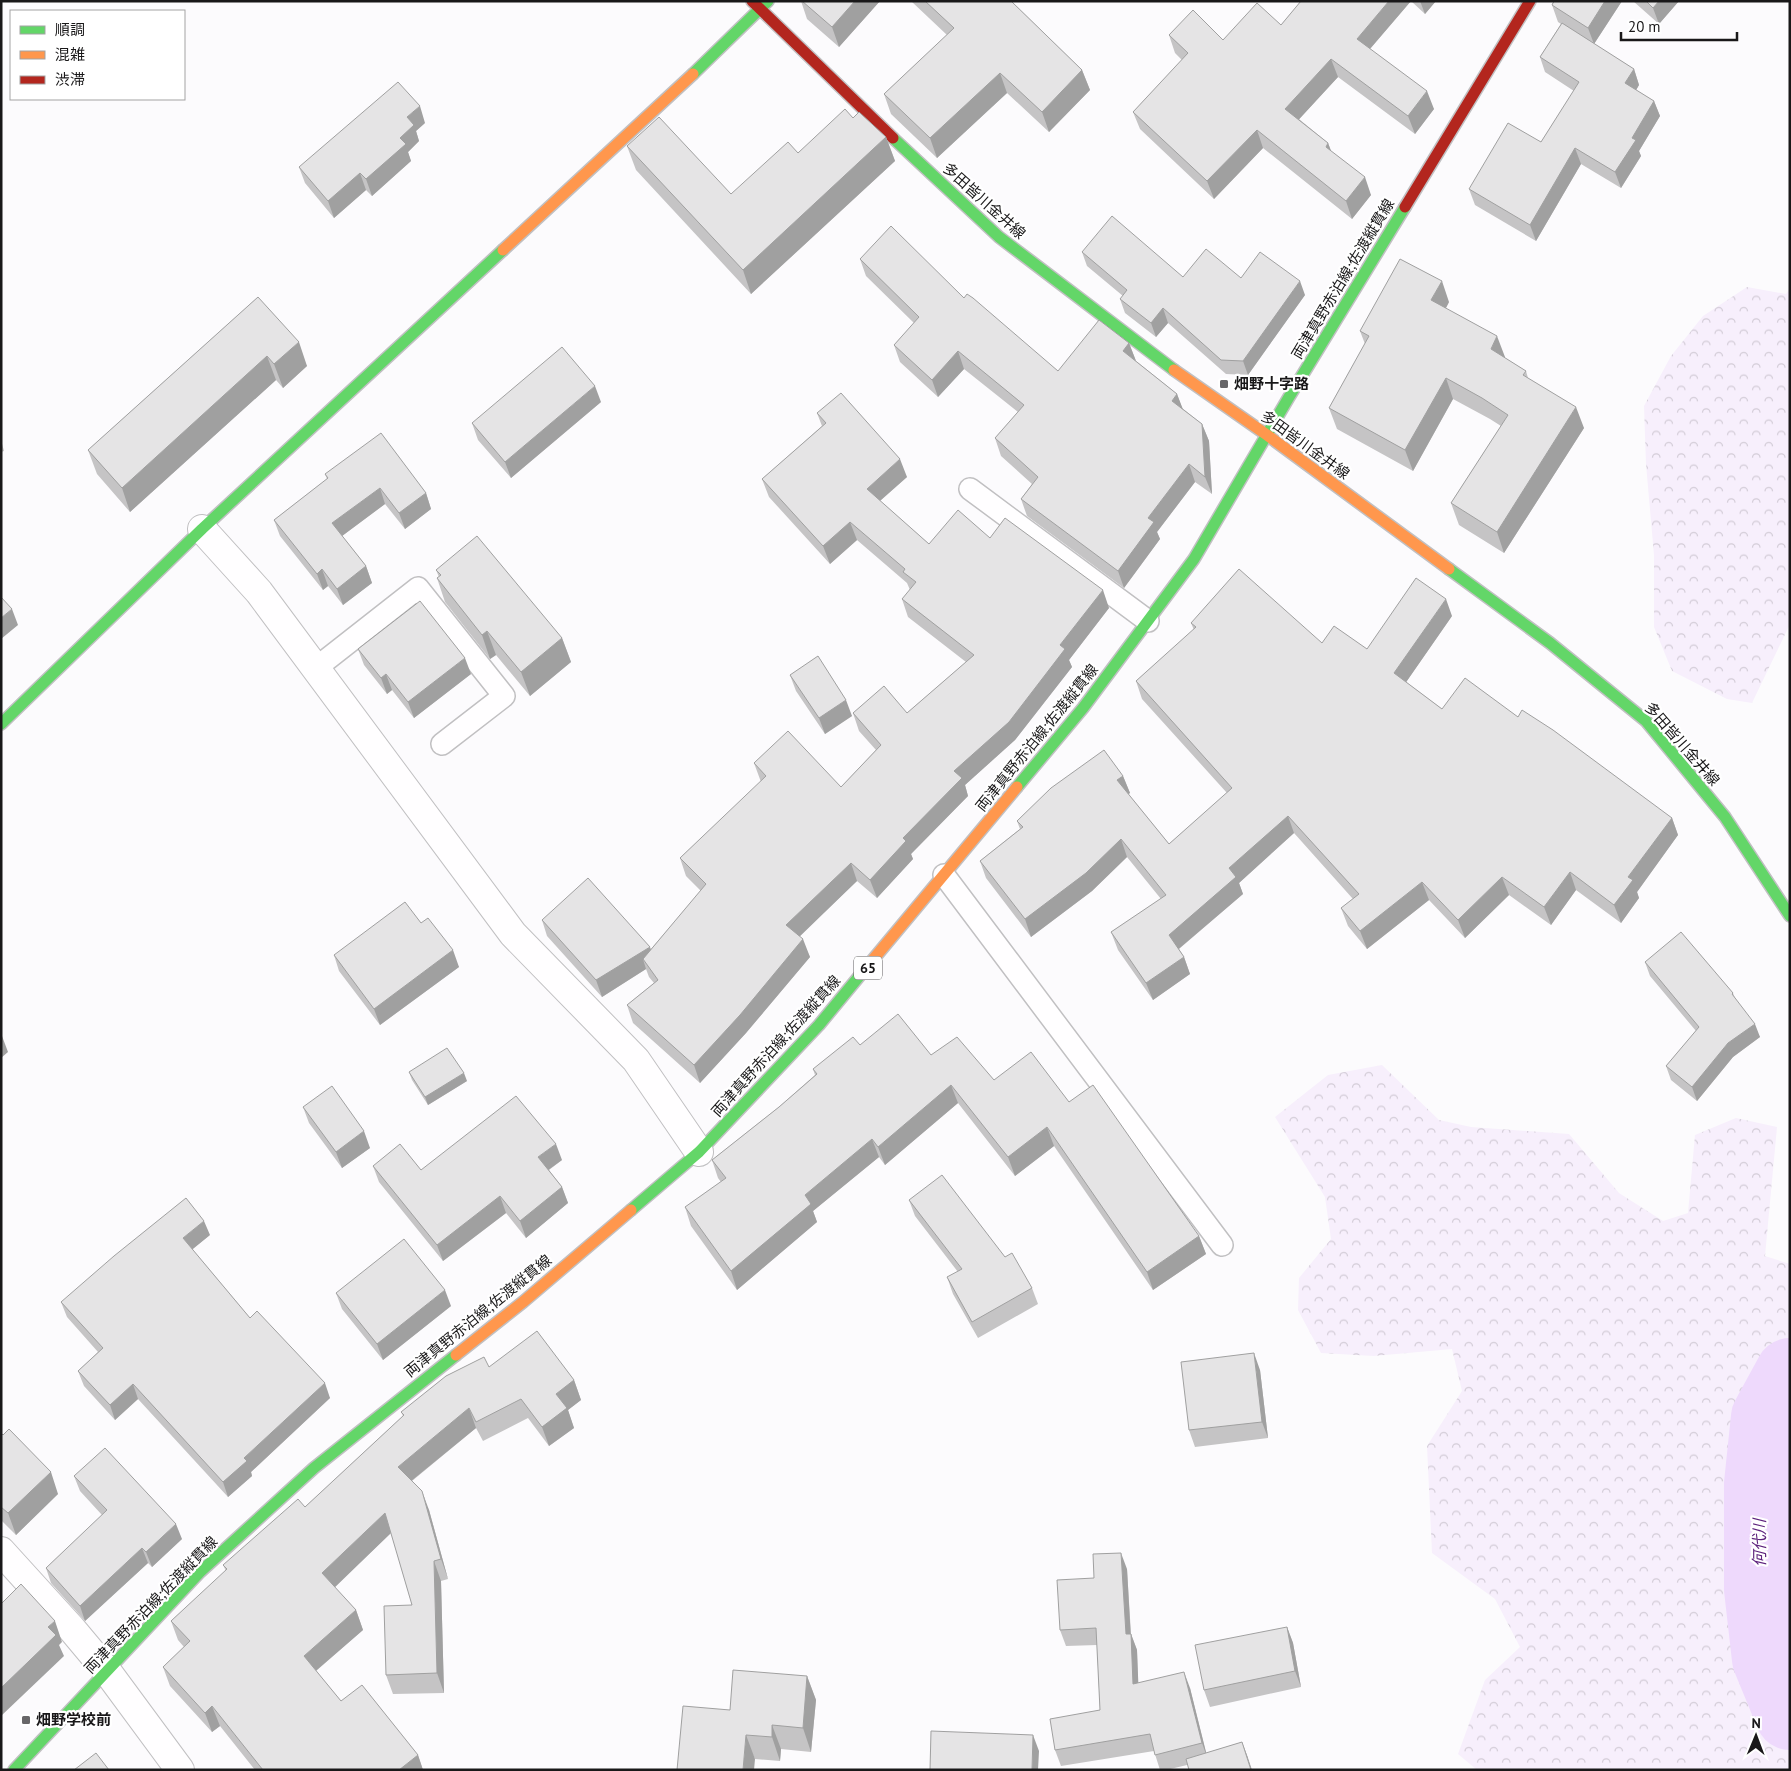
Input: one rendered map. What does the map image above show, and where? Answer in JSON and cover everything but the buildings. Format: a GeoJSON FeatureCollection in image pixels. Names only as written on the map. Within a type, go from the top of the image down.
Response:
{"type":"FeatureCollection","features":[{"type":"Feature","properties":{"kind":"main road","name":"多田皆川金井線"},"geometry":{"type":"LineString","coordinates":[[752,1],[765,5],[845,92],[999,237],[1180,375],[1267,434],[1550,643],[1646,721],[1725,817],[1790,916]]}},
{"type":"Feature","properties":{"kind":"main road","name":"両津真野赤泊線;佐渡縦貫線"},"geometry":{"type":"LineString","coordinates":[[14,1770],[200,1572],[314,1468],[523,1302],[699,1152],[819,1025],[1083,708],[1194,559],[1267,434],[1530,1]]}},
{"type":"Feature","properties":{"kind":"main road"},"geometry":{"type":"LineString","coordinates":[[1,724],[202,528],[765,5]]}},
{"type":"Feature","properties":{"kind":"street"},"geometry":{"type":"LineString","coordinates":[[202,528],[259,592],[513,934],[636,1060],[699,1152]]}},
{"type":"Feature","properties":{"kind":"street"},"geometry":{"type":"LineString","coordinates":[[1,1551],[107,1671],[180,1770]]}},
{"type":"Feature","properties":{"kind":"lane"},"geometry":{"type":"LineString","coordinates":[[970,489],[1148,621]]}},
{"type":"Feature","properties":{"kind":"lane"},"geometry":{"type":"LineString","coordinates":[[316,668],[418,588],[504,696],[442,744]]}},
{"type":"Feature","properties":{"kind":"lane"},"geometry":{"type":"LineString","coordinates":[[944,876],[1222,1245]]}},
{"type":"Feature","properties":{"kind":"green space"},"geometry":{"type":"Polygon","coordinates":[[[1747,287],[1786,294],[1790,288],[1790,624],[1752,703],[1727,699],[1672,671],[1654,627],[1654,555],[1646,464],[1644,406],[1671,356],[1703,316],[1747,287]]]}},
{"type":"Feature","properties":{"kind":"green space"},"geometry":{"type":"Polygon","coordinates":[[[1382,1065],[1439,1120],[1471,1127],[1569,1134],[1619,1193],[1663,1221],[1688,1213],[1695,1135],[1736,1118],[1777,1127],[1765,1256],[1790,1264],[1790,1770],[1477,1770],[1458,1754],[1485,1680],[1520,1647],[1495,1599],[1432,1553],[1427,1446],[1462,1391],[1452,1349],[1374,1356],[1321,1353],[1298,1310],[1299,1278],[1331,1239],[1325,1197],[1275,1117],[1328,1075],[1382,1065]]]}},
{"type":"Feature","properties":{"kind":"waterway","name":"何代川"},"geometry":{"type":"LineString","coordinates":[[1790,1373],[1766,1417],[1759,1484],[1759,1589],[1767,1659],[1790,1715]]}},
{"type":"Feature","properties":{"kind":"traffic: fast"},"geometry":{"type":"LineString","coordinates":[[693,74],[768,1]]}},
{"type":"Feature","properties":{"kind":"traffic: fast"},"geometry":{"type":"LineString","coordinates":[[893,138],[999,237],[1174,370]]}},
{"type":"Feature","properties":{"kind":"traffic: fast"},"geometry":{"type":"LineString","coordinates":[[1017,787],[1083,708],[1194,559],[1289,397],[1405,207]]}},
{"type":"Feature","properties":{"kind":"traffic: fast"},"geometry":{"type":"LineString","coordinates":[[1,724],[202,529],[503,250]]}},
{"type":"Feature","properties":{"kind":"traffic: fast"},"geometry":{"type":"LineString","coordinates":[[1449,569],[1550,643],[1646,721],[1725,817],[1790,916]]}},
{"type":"Feature","properties":{"kind":"traffic: fast"},"geometry":{"type":"LineString","coordinates":[[631,1210],[699,1152],[819,1025],[866,968]]}},
{"type":"Feature","properties":{"kind":"traffic: fast"},"geometry":{"type":"LineString","coordinates":[[14,1770],[200,1572],[314,1468],[456,1355]]}},
{"type":"Feature","properties":{"kind":"traffic: slow"},"geometry":{"type":"LineString","coordinates":[[503,250],[693,74]]}},
{"type":"Feature","properties":{"kind":"traffic: slow"},"geometry":{"type":"LineString","coordinates":[[1174,370],[1267,435],[1449,569]]}},
{"type":"Feature","properties":{"kind":"traffic: slow"},"geometry":{"type":"LineString","coordinates":[[866,968],[1017,787]]}},
{"type":"Feature","properties":{"kind":"traffic: slow"},"geometry":{"type":"LineString","coordinates":[[456,1355],[523,1302],[631,1210]]}},
{"type":"Feature","properties":{"kind":"traffic: jam"},"geometry":{"type":"LineString","coordinates":[[752,1],[893,138]]}},
{"type":"Feature","properties":{"kind":"traffic: jam"},"geometry":{"type":"LineString","coordinates":[[1405,207],[1530,1]]}},
{"type":"Feature","properties":{"kind":"place","name":"畑野十字路"},"geometry":{"type":"Point","coordinates":[1224,384]}},
{"type":"Feature","properties":{"kind":"place","name":"畑野学校前"},"geometry":{"type":"Point","coordinates":[26,1720]}}]}
